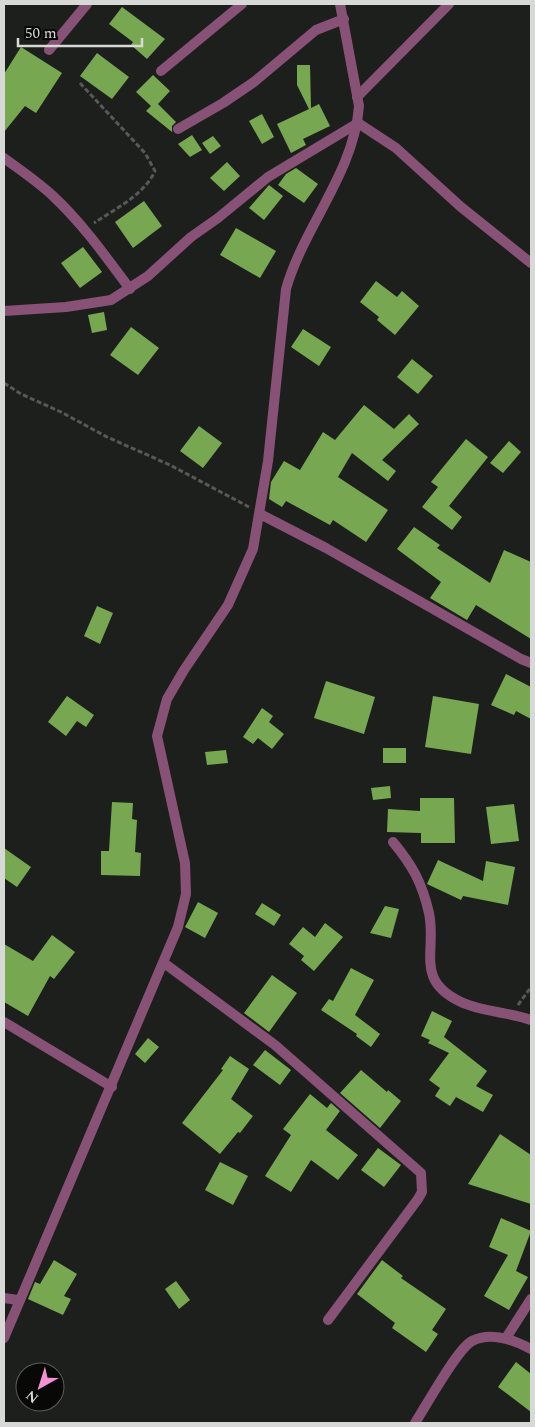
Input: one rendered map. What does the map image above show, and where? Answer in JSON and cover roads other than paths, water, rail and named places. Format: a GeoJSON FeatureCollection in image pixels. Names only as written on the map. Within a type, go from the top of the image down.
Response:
{"type":"FeatureCollection","features":[{"type":"Feature","properties":{"kind":"street"},"geometry":{"type":"LineString","coordinates":[[49,50],[87,4]]}},
{"type":"Feature","properties":{"kind":"street"},"geometry":{"type":"LineString","coordinates":[[161,71],[242,4]]}},
{"type":"Feature","properties":{"kind":"street"},"geometry":{"type":"LineString","coordinates":[[4,1338],[18,1300],[112,1087],[178,927],[186,894],[184,863],[156,736],[168,699],[240,582],[253,549],[260,514],[286,289],[301,249],[345,165],[358,123],[358,97],[340,4]]}},
{"type":"Feature","properties":{"kind":"street"},"geometry":{"type":"LineString","coordinates":[[358,97],[449,4]]}},
{"type":"Feature","properties":{"kind":"street"},"geometry":{"type":"LineString","coordinates":[[178,129],[223,103],[254,82],[316,30],[344,19]]}},
{"type":"Feature","properties":{"kind":"street"},"geometry":{"type":"LineString","coordinates":[[358,123],[396,148],[461,207],[531,263]]}},
{"type":"Feature","properties":{"kind":"street"},"geometry":{"type":"LineString","coordinates":[[4,311],[111,300],[130,289],[178,251],[191,237],[218,218],[268,177],[358,123]]}},
{"type":"Feature","properties":{"kind":"street"},"geometry":{"type":"LineString","coordinates":[[4,158],[52,194],[86,229],[130,289]]}},
{"type":"Feature","properties":{"kind":"street"},"geometry":{"type":"LineString","coordinates":[[260,514],[326,548],[531,663]]}},
{"type":"Feature","properties":{"kind":"street"},"geometry":{"type":"LineString","coordinates":[[393,842],[412,864],[419,878],[429,915],[430,961],[435,982],[448,995],[462,1003],[531,1020]]}},
{"type":"Feature","properties":{"kind":"street"},"geometry":{"type":"LineString","coordinates":[[164,963],[288,1056],[421,1174],[422,1192],[418,1199],[328,1320]]}},
{"type":"Feature","properties":{"kind":"street"},"geometry":{"type":"LineString","coordinates":[[4,1022],[112,1087]]}},
{"type":"Feature","properties":{"kind":"street"},"geometry":{"type":"LineString","coordinates":[[4,1298],[18,1300]]}},
{"type":"Feature","properties":{"kind":"street"},"geometry":{"type":"LineString","coordinates":[[506,1338],[531,1299]]}},
{"type":"Feature","properties":{"kind":"street"},"geometry":{"type":"LineString","coordinates":[[415,1423],[457,1359],[471,1342],[486,1337],[506,1338],[531,1349]]}}]}
